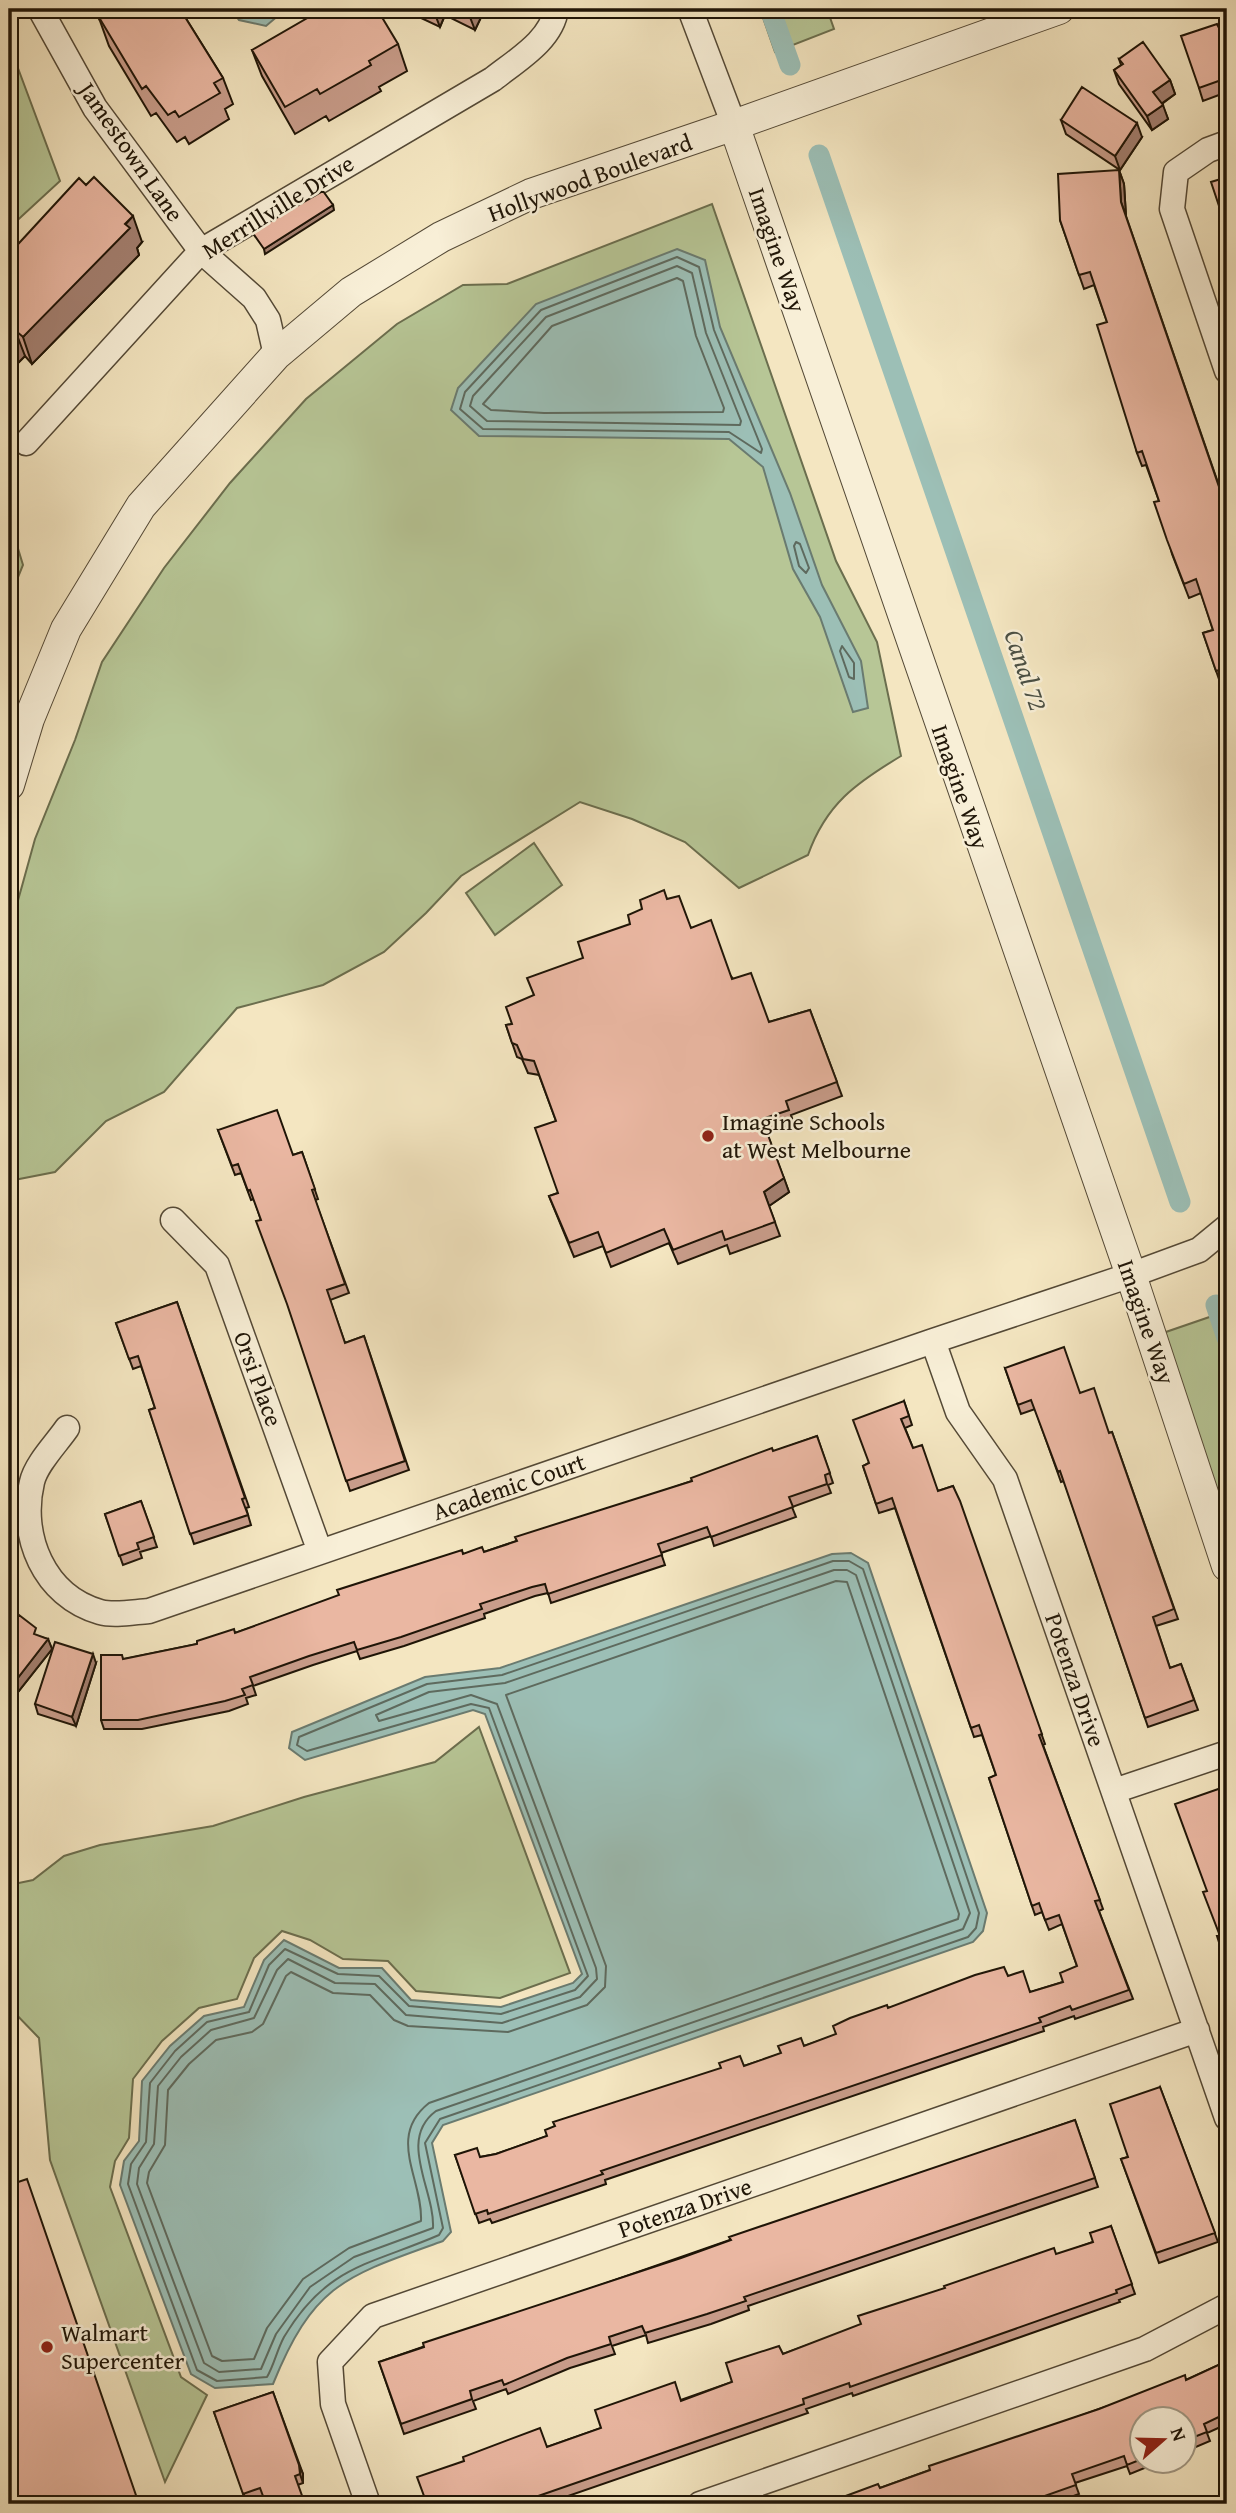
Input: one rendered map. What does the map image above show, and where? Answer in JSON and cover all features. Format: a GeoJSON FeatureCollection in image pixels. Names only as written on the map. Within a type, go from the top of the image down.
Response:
{"type":"FeatureCollection","features":[{"type":"Feature","properties":{"kind":"street","name":"Jamestown Lane"},"geometry":{"type":"LineString","coordinates":[[40,9],[95,108],[201,251],[254,298],[268,320],[275,355]]}},
{"type":"Feature","properties":{"kind":"street","name":"Merrillville Drive"},"geometry":{"type":"LineString","coordinates":[[26,443],[201,251],[493,79],[533,47],[554,23],[556,9]]}},
{"type":"Feature","properties":{"kind":"street","name":"Imagine Way"},"geometry":{"type":"LineString","coordinates":[[690,9],[734,125],[1131,1276],[1227,1566]]}},
{"type":"Feature","properties":{"kind":"street","name":"Hollywood Boulevard"},"geometry":{"type":"LineString","coordinates":[[9,785],[29,719],[66,629],[141,506],[275,355],[351,292],[441,237],[531,194],[1059,9]]}},
{"type":"Feature","properties":{"kind":"street"},"geometry":{"type":"LineString","coordinates":[[1227,143],[1208,150],[1176,172],[1172,209],[1227,371]]}},
{"type":"Feature","properties":{"kind":"street","name":"Orsi Place"},"geometry":{"type":"LineString","coordinates":[[173,1220],[217,1265],[320,1552]]}},
{"type":"Feature","properties":{"kind":"street","name":"Academic Court"},"geometry":{"type":"LineString","coordinates":[[67,1428],[32,1480],[27,1523],[39,1563],[67,1595],[101,1612],[149,1611],[933,1341],[1131,1276],[1199,1250],[1227,1227]]}},
{"type":"Feature","properties":{"kind":"street","name":"Potenza Drive"},"geometry":{"type":"LineString","coordinates":[[933,1341],[958,1412],[1005,1479],[1227,2118]]}},
{"type":"Feature","properties":{"kind":"street"},"geometry":{"type":"LineString","coordinates":[[1114,1791],[1227,1753]]}},
{"type":"Feature","properties":{"kind":"street","name":"Potenza Drive"},"geometry":{"type":"LineString","coordinates":[[368,2504],[333,2404],[330,2362],[373,2316],[1197,2030]]}},
{"type":"Feature","properties":{"kind":"street"},"geometry":{"type":"LineString","coordinates":[[700,2504],[1145,2349],[1227,2306]]}},
{"type":"Feature","properties":{"kind":"green space"},"geometry":{"type":"Polygon","coordinates":[[[760,9],[827,9],[834,29],[775,52],[760,9]]]}},
{"type":"Feature","properties":{"kind":"green space"},"geometry":{"type":"Polygon","coordinates":[[[9,44],[60,181],[9,228],[9,44]]]}},
{"type":"Feature","properties":{"kind":"green space"},"geometry":{"type":"Polygon","coordinates":[[[712,204],[836,561],[877,642],[901,756],[844,796],[824,822],[808,855],[739,888],[685,842],[632,819],[580,802],[461,876],[384,952],[323,985],[237,1008],[164,1092],[106,1121],[55,1172],[9,1181],[9,933],[35,839],[75,740],[102,662],[164,568],[230,483],[306,399],[397,324],[463,285],[507,284],[712,204]]]}},
{"type":"Feature","properties":{"kind":"green space"},"geometry":{"type":"Polygon","coordinates":[[[9,519],[23,565],[9,599],[9,519]]]}},
{"type":"Feature","properties":{"kind":"green space"},"geometry":{"type":"Polygon","coordinates":[[[534,843],[562,885],[495,935],[466,893],[534,843]]]}},
{"type":"Feature","properties":{"kind":"green space"},"geometry":{"type":"Polygon","coordinates":[[[1227,1311],[1227,1528],[1163,1333],[1227,1311]]]}},
{"type":"Feature","properties":{"kind":"green space"},"geometry":{"type":"Polygon","coordinates":[[[479,1727],[570,1973],[500,1998],[416,1991],[388,1961],[343,1959],[310,1940],[282,1931],[254,1958],[237,1999],[199,2008],[162,2041],[133,2079],[129,2138],[115,2161],[110,2187],[181,2377],[207,2395],[165,2482],[50,2160],[39,2038],[9,2007],[9,1885],[33,1880],[64,1856],[100,1845],[213,1826],[304,1797],[435,1762],[479,1727]]]}},
{"type":"Feature","properties":{"kind":"water"},"geometry":{"type":"Polygon","coordinates":[[[231,9],[286,9],[266,26],[239,20],[231,9]]]}},
{"type":"Feature","properties":{"kind":"water"},"geometry":{"type":"Polygon","coordinates":[[[677,249],[705,260],[720,327],[790,493],[822,585],[861,661],[868,708],[853,712],[820,617],[793,569],[763,467],[729,439],[479,436],[451,410],[458,388],[536,304],[677,249]]]}},
{"type":"Feature","properties":{"kind":"water"},"geometry":{"type":"Polygon","coordinates":[[[851,1553],[868,1563],[987,1913],[983,1931],[973,1942],[443,2125],[432,2143],[451,2232],[443,2241],[381,2264],[337,2288],[319,2304],[303,2324],[273,2384],[215,2388],[191,2374],[120,2185],[124,2161],[139,2141],[142,2081],[170,2046],[204,2016],[244,2007],[264,1960],[284,1940],[339,1968],[382,1968],[411,2000],[501,2007],[573,1983],[582,1974],[485,1714],[473,1710],[305,1760],[289,1748],[292,1732],[425,1677],[500,1668],[832,1554],[851,1553]]]}},
{"type":"Feature","properties":{"kind":"building"},"geometry":{"type":"Polygon","coordinates":[[[99,9],[180,9],[223,78],[214,83],[220,93],[179,117],[175,111],[168,115],[146,86],[142,89],[100,19],[104,17],[99,9]]]}},
{"type":"Feature","properties":{"kind":"building"},"geometry":{"type":"Polygon","coordinates":[[[323,9],[377,9],[398,44],[369,61],[371,65],[320,94],[317,89],[285,107],[252,50],[323,9]]]}},
{"type":"Feature","properties":{"kind":"building"},"geometry":{"type":"Polygon","coordinates":[[[1217,24],[1220,30],[1227,27],[1227,78],[1199,88],[1181,36],[1217,24]]]}},
{"type":"Feature","properties":{"kind":"building"},"geometry":{"type":"Polygon","coordinates":[[[1143,42],[1170,80],[1153,92],[1163,105],[1147,116],[1114,70],[1123,64],[1119,59],[1143,42]]]}},
{"type":"Feature","properties":{"kind":"building"},"geometry":{"type":"Polygon","coordinates":[[[1082,87],[1137,123],[1115,156],[1061,120],[1082,87]]]}},
{"type":"Feature","properties":{"kind":"building"},"geometry":{"type":"Polygon","coordinates":[[[1119,170],[1121,202],[1227,510],[1227,671],[1226,668],[1216,671],[1203,633],[1213,630],[1196,579],[1184,584],[1167,540],[1154,502],[1159,501],[1142,451],[1137,453],[1097,325],[1107,322],[1090,272],[1079,275],[1060,220],[1058,174],[1119,170]]]}},
{"type":"Feature","properties":{"kind":"building"},"geometry":{"type":"Polygon","coordinates":[[[94,177],[133,216],[125,224],[130,228],[23,337],[15,330],[9,336],[9,254],[79,178],[86,185],[94,177]]]}},
{"type":"Feature","properties":{"kind":"building"},"geometry":{"type":"Polygon","coordinates":[[[1227,177],[1227,230],[1211,182],[1227,177]]]}},
{"type":"Feature","properties":{"kind":"building"},"geometry":{"type":"Polygon","coordinates":[[[323,191],[333,205],[264,249],[252,232],[323,191]]]}},
{"type":"Feature","properties":{"kind":"building"},"geometry":{"type":"Polygon","coordinates":[[[664,890],[667,899],[679,896],[691,928],[711,920],[732,979],[751,973],[769,1022],[810,1010],[837,1082],[786,1101],[789,1110],[762,1119],[784,1178],[764,1192],[775,1222],[725,1240],[722,1231],[673,1250],[664,1229],[606,1253],[598,1232],[569,1243],[549,1196],[558,1193],[535,1128],[556,1121],[534,1061],[523,1059],[517,1045],[512,1043],[506,1025],[512,1024],[506,1007],[534,995],[527,978],[583,958],[578,942],[630,924],[628,915],[642,909],[640,900],[664,890]]]}},
{"type":"Feature","properties":{"kind":"building"},"geometry":{"type":"Polygon","coordinates":[[[277,1110],[293,1155],[302,1152],[315,1189],[312,1190],[345,1284],[327,1290],[345,1343],[364,1336],[405,1461],[346,1481],[287,1304],[256,1221],[261,1220],[238,1164],[232,1166],[218,1130],[277,1110]]]}},
{"type":"Feature","properties":{"kind":"building"},"geometry":{"type":"Polygon","coordinates":[[[177,1302],[245,1498],[242,1499],[248,1515],[190,1534],[149,1410],[155,1408],[138,1356],[129,1359],[116,1323],[177,1302]]]}},
{"type":"Feature","properties":{"kind":"building"},"geometry":{"type":"Polygon","coordinates":[[[1064,1347],[1080,1393],[1094,1388],[1109,1433],[1112,1432],[1174,1609],[1153,1617],[1170,1668],[1181,1664],[1194,1700],[1145,1718],[1060,1471],[1058,1472],[1031,1400],[1018,1405],[1005,1368],[1064,1347]]]}},
{"type":"Feature","properties":{"kind":"building"},"geometry":{"type":"Polygon","coordinates":[[[904,1401],[909,1416],[901,1419],[913,1448],[922,1445],[938,1491],[953,1486],[960,1501],[1042,1734],[1039,1735],[1100,1900],[1095,1901],[1129,1990],[1072,2010],[1070,2006],[1039,2018],[1041,2022],[601,2171],[603,2174],[488,2214],[487,2210],[475,2214],[455,2155],[477,2148],[480,2157],[496,2154],[547,2136],[545,2130],[555,2126],[553,2122],[721,2068],[719,2063],[740,2056],[744,2066],[781,2053],[778,2046],[801,2038],[804,2046],[836,2034],[833,2026],[850,2018],[887,2005],[888,2008],[975,1975],[1004,1967],[1008,1976],[1023,1971],[1030,1992],[1063,1982],[1060,1973],[1077,1966],[1059,1915],[1045,1920],[1039,1903],[1032,1906],[989,1778],[996,1775],[979,1725],[971,1728],[892,1498],[876,1504],[863,1466],[869,1463],[853,1420],[904,1401]]]}},
{"type":"Feature","properties":{"kind":"building"},"geometry":{"type":"Polygon","coordinates":[[[817,1436],[830,1473],[825,1475],[827,1484],[789,1497],[793,1507],[711,1537],[707,1527],[658,1544],[662,1555],[548,1594],[545,1584],[532,1587],[480,1604],[482,1609],[401,1637],[357,1650],[354,1642],[309,1656],[250,1677],[253,1685],[242,1689],[245,1695],[138,1720],[101,1720],[101,1655],[122,1655],[123,1659],[197,1644],[197,1641],[234,1629],[235,1633],[339,1595],[337,1590],[462,1550],[463,1554],[482,1547],[484,1552],[517,1541],[515,1537],[692,1481],[691,1478],[772,1448],[773,1451],[817,1436]]]}},
{"type":"Feature","properties":{"kind":"building"},"geometry":{"type":"Polygon","coordinates":[[[141,1501],[154,1537],[137,1543],[139,1549],[119,1556],[105,1514],[141,1501]]]}},
{"type":"Feature","properties":{"kind":"building"},"geometry":{"type":"Polygon","coordinates":[[[19,1615],[36,1628],[34,1634],[48,1639],[10,1688],[9,1628],[19,1615]]]}},
{"type":"Feature","properties":{"kind":"building"},"geometry":{"type":"Polygon","coordinates":[[[55,1642],[93,1654],[72,1717],[35,1704],[55,1642]]]}},
{"type":"Feature","properties":{"kind":"building"},"geometry":{"type":"Polygon","coordinates":[[[1227,1786],[1227,1957],[1224,1958],[1217,1936],[1220,1936],[1203,1892],[1207,1891],[1175,1804],[1227,1786]]]}},
{"type":"Feature","properties":{"kind":"building"},"geometry":{"type":"Polygon","coordinates":[[[1160,2087],[1215,2233],[1156,2253],[1121,2159],[1128,2157],[1110,2104],[1160,2087]]]}},
{"type":"Feature","properties":{"kind":"building"},"geometry":{"type":"Polygon","coordinates":[[[1075,2120],[1095,2178],[744,2297],[746,2301],[707,2314],[645,2333],[642,2326],[609,2337],[611,2344],[567,2358],[504,2385],[502,2380],[470,2391],[472,2399],[401,2424],[379,2362],[424,2347],[423,2343],[681,2258],[731,2240],[729,2237],[1075,2120]]]}},
{"type":"Feature","properties":{"kind":"building","name":"Walmart Supercenter"},"geometry":{"type":"Polygon","coordinates":[[[27,2179],[139,2504],[9,2504],[9,2185],[27,2179]]]}},
{"type":"Feature","properties":{"kind":"building"},"geometry":{"type":"Polygon","coordinates":[[[1111,2226],[1132,2284],[1116,2290],[1117,2293],[850,2387],[849,2383],[803,2399],[804,2404],[518,2503],[427,2504],[417,2477],[464,2461],[463,2457],[540,2428],[547,2447],[601,2428],[595,2410],[675,2382],[681,2401],[732,2382],[726,2363],[779,2346],[783,2354],[861,2324],[858,2316],[1054,2248],[1056,2254],[1093,2242],[1090,2233],[1111,2226]]]}},
{"type":"Feature","properties":{"kind":"building"},"geometry":{"type":"Polygon","coordinates":[[[1227,2361],[1227,2413],[1204,2424],[1207,2432],[1198,2436],[1198,2404],[1128,2404],[1128,2465],[1124,2456],[1072,2474],[1076,2485],[1022,2504],[824,2504],[878,2484],[880,2488],[930,2470],[929,2466],[1099,2409],[1185,2375],[1186,2380],[1227,2361]]]}},
{"type":"Feature","properties":{"kind":"building"},"geometry":{"type":"Polygon","coordinates":[[[273,2392],[299,2465],[300,2474],[295,2476],[305,2504],[266,2504],[260,2488],[243,2494],[214,2412],[273,2392]]]}},
{"type":"Feature","properties":{"kind":"waterway","name":"Canal 72"},"geometry":{"type":"LineString","coordinates":[[770,9],[790,65]]}},
{"type":"Feature","properties":{"kind":"waterway","name":"Canal 72"},"geometry":{"type":"LineString","coordinates":[[819,155],[1180,1202]]}},
{"type":"Feature","properties":{"kind":"waterway","name":"Canal 72"},"geometry":{"type":"LineString","coordinates":[[1216,1305],[1227,1338]]}},
{"type":"Feature","properties":{"kind":"place","name":"Imagine Schools at West Melbourne"},"geometry":{"type":"Point","coordinates":[708,1136]}},
{"type":"Feature","properties":{"kind":"place","name":"Walmart Supercenter"},"geometry":{"type":"Point","coordinates":[47,2347]}}]}
